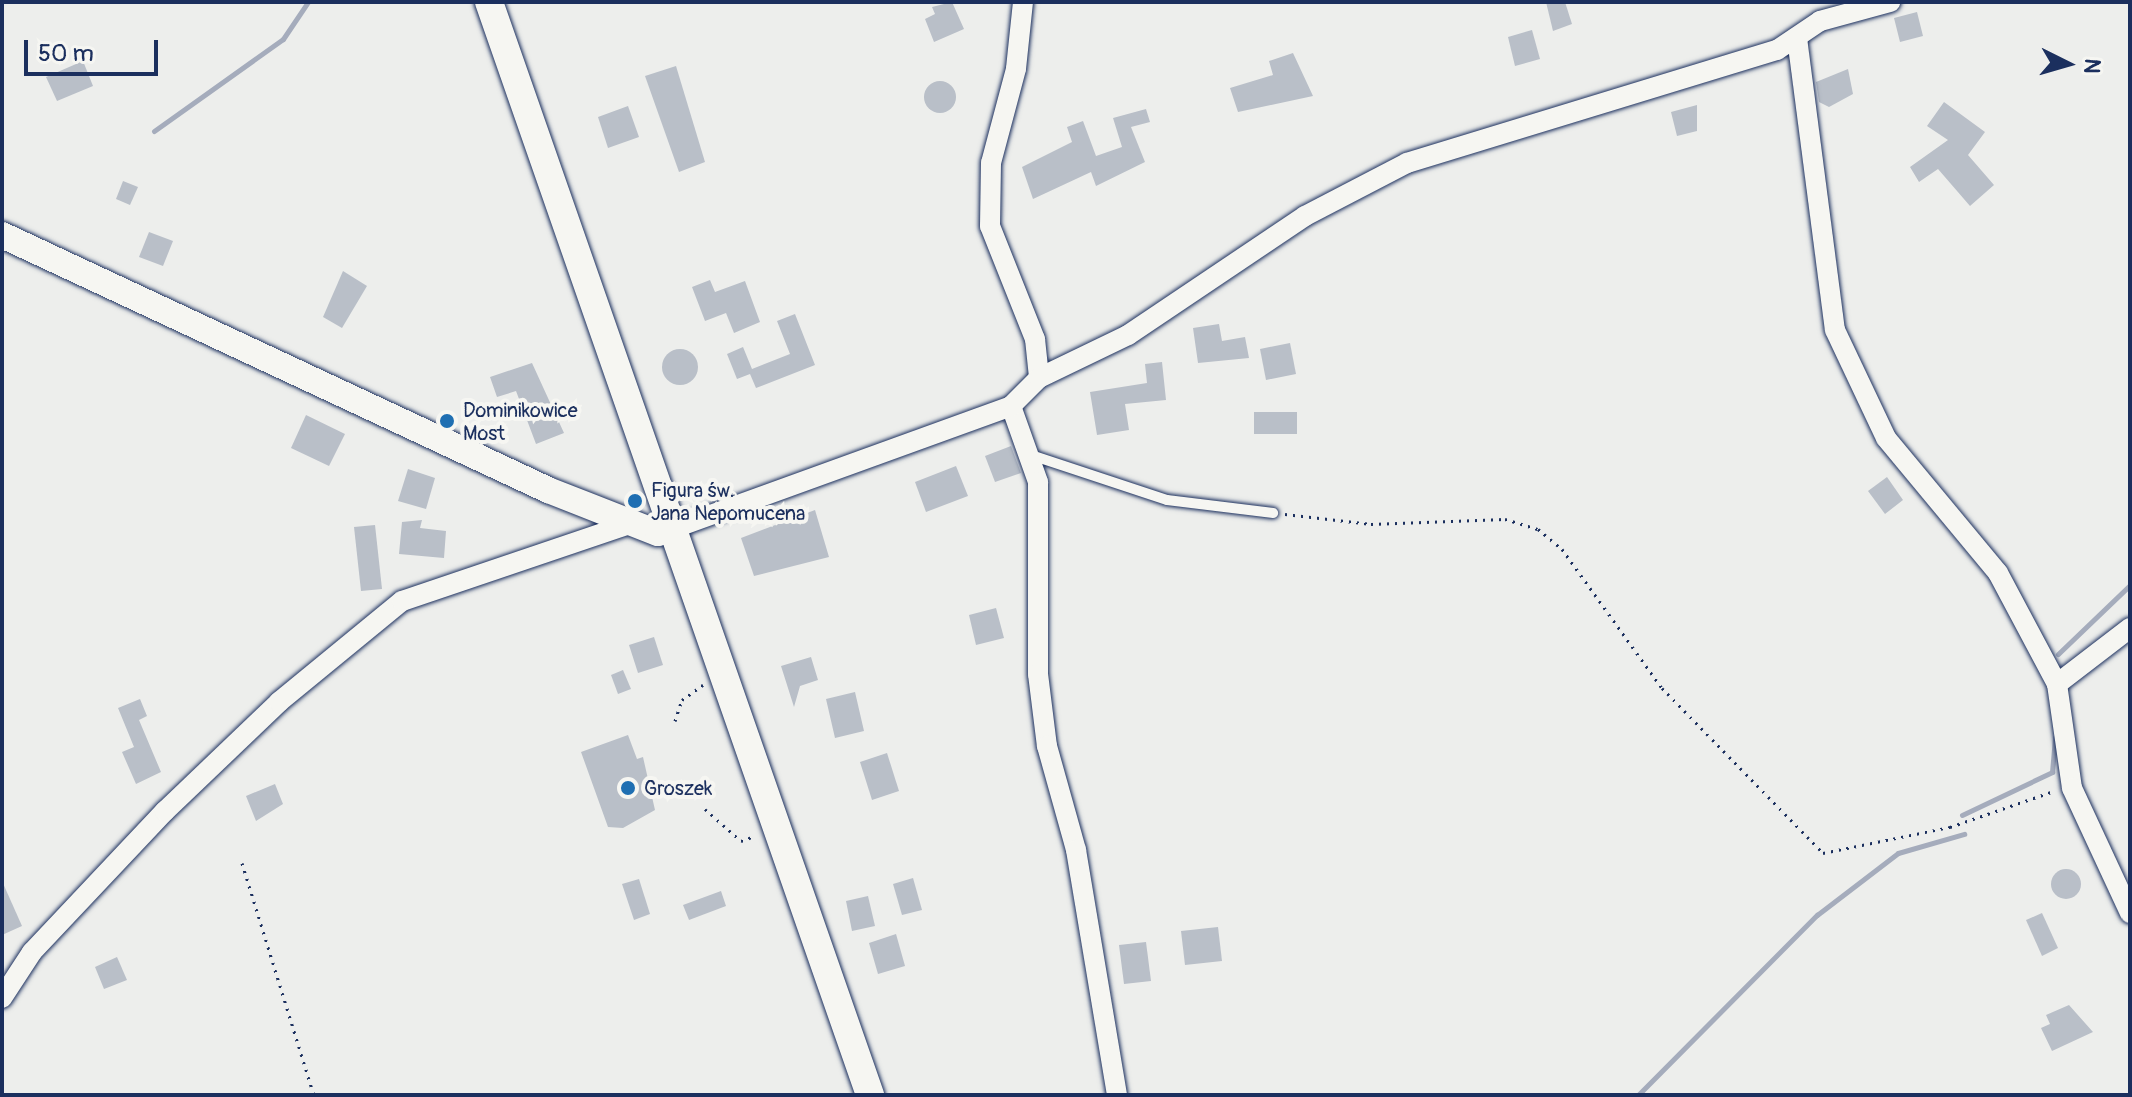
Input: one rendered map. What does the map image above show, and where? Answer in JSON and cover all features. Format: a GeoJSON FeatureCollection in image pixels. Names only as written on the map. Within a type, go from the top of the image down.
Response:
{"type":"FeatureCollection","features":[{"type":"Feature","properties":{"kind":"main road"},"geometry":{"type":"LineString","coordinates":[[489,2],[870,1095]]}},
{"type":"Feature","properties":{"kind":"street"},"geometry":{"type":"LineString","coordinates":[[1023,2],[1016,69],[991,163],[990,226],[1035,339],[1039,378]]}},
{"type":"Feature","properties":{"kind":"street"},"geometry":{"type":"LineString","coordinates":[[2,235],[630,524],[658,533],[1011,406],[1039,378],[1128,335],[1305,216],[1407,163],[1797,38],[1821,12],[1890,2]]}},
{"type":"Feature","properties":{"kind":"street"},"geometry":{"type":"LineString","coordinates":[[1797,38],[1835,330],[1886,438],[1998,573],[2057,684],[2072,788],[2130,913]]}},
{"type":"Feature","properties":{"kind":"street"},"geometry":{"type":"LineString","coordinates":[[1011,406],[1034,456],[1038,674],[1117,1095]]}},
{"type":"Feature","properties":{"kind":"street"},"geometry":{"type":"LineString","coordinates":[[2,998],[32,952],[165,811],[279,702],[402,601],[630,524]]}},
{"type":"Feature","properties":{"kind":"street"},"geometry":{"type":"LineString","coordinates":[[2057,684],[2130,628]]}},
{"type":"Feature","properties":{"kind":"lane"},"geometry":{"type":"LineString","coordinates":[[1034,456],[1167,500],[1273,513]]}},
{"type":"Feature","properties":{"kind":"path"},"geometry":{"type":"LineString","coordinates":[[1273,513],[1371,524],[1505,519],[1538,529],[1562,549],[1662,688],[1823,853],[1950,827],[2072,788]]}},
{"type":"Feature","properties":{"kind":"path"},"geometry":{"type":"LineString","coordinates":[[675,721],[682,700],[724,677]]}},
{"type":"Feature","properties":{"kind":"path"},"geometry":{"type":"LineString","coordinates":[[705,809],[741,841],[777,827]]}},
{"type":"Feature","properties":{"kind":"path"},"geometry":{"type":"LineString","coordinates":[[242,863],[314,1095]]}},
{"type":"Feature","properties":{"kind":"building"},"geometry":{"type":"Polygon","coordinates":[[[952,2],[964,29],[934,42],[925,19],[935,14],[932,7],[952,2]]]}},
{"type":"Feature","properties":{"kind":"building"},"geometry":{"type":"Polygon","coordinates":[[[1546,2],[1565,2],[1572,24],[1553,31],[1546,2]]]}},
{"type":"Feature","properties":{"kind":"building"},"geometry":{"type":"Polygon","coordinates":[[[1917,12],[1923,36],[1900,42],[1894,18],[1917,12]]]}},
{"type":"Feature","properties":{"kind":"building"},"geometry":{"type":"Polygon","coordinates":[[[1532,30],[1540,59],[1515,66],[1508,37],[1532,30]]]}},
{"type":"Feature","properties":{"kind":"building"},"geometry":{"type":"Polygon","coordinates":[[[1293,53],[1313,96],[1238,112],[1230,88],[1273,75],[1269,61],[1293,53]]]}},
{"type":"Feature","properties":{"kind":"building"},"geometry":{"type":"Polygon","coordinates":[[[83,61],[93,86],[57,101],[46,77],[83,61]]]}},
{"type":"Feature","properties":{"kind":"building"},"geometry":{"type":"Polygon","coordinates":[[[676,66],[705,162],[679,172],[645,76],[676,66]]]}},
{"type":"Feature","properties":{"kind":"building"},"geometry":{"type":"Polygon","coordinates":[[[1848,69],[1853,94],[1829,107],[1819,102],[1816,82],[1848,69]]]}},
{"type":"Feature","properties":{"kind":"building"},"geometry":{"type":"Polygon","coordinates":[[[940,81],[951,86],[956,97],[951,108],[940,113],[929,108],[924,97],[929,86],[940,81]]]}},
{"type":"Feature","properties":{"kind":"building"},"geometry":{"type":"Polygon","coordinates":[[[1944,102],[1985,132],[1968,155],[1994,185],[1970,206],[1938,169],[1919,182],[1910,167],[1948,140],[1927,126],[1944,102]]]}},
{"type":"Feature","properties":{"kind":"building"},"geometry":{"type":"Polygon","coordinates":[[[1697,105],[1697,131],[1677,136],[1671,112],[1697,105]]]}},
{"type":"Feature","properties":{"kind":"building"},"geometry":{"type":"Polygon","coordinates":[[[628,106],[639,137],[608,148],[598,117],[628,106]]]}},
{"type":"Feature","properties":{"kind":"building"},"geometry":{"type":"Polygon","coordinates":[[[1146,109],[1150,122],[1131,127],[1145,162],[1096,186],[1091,172],[1033,199],[1022,167],[1072,142],[1067,127],[1083,121],[1096,156],[1122,147],[1113,118],[1146,109]]]}},
{"type":"Feature","properties":{"kind":"building"},"geometry":{"type":"Polygon","coordinates":[[[123,181],[138,187],[130,205],[116,199],[123,181]]]}},
{"type":"Feature","properties":{"kind":"building"},"geometry":{"type":"Polygon","coordinates":[[[149,232],[173,241],[163,266],[139,257],[149,232]]]}},
{"type":"Feature","properties":{"kind":"building"},"geometry":{"type":"Polygon","coordinates":[[[343,271],[367,286],[342,328],[323,317],[343,271]]]}},
{"type":"Feature","properties":{"kind":"building"},"geometry":{"type":"Polygon","coordinates":[[[710,280],[715,292],[745,281],[760,322],[734,333],[726,313],[705,321],[692,287],[710,280]]]}},
{"type":"Feature","properties":{"kind":"building"},"geometry":{"type":"Polygon","coordinates":[[[795,314],[815,365],[756,388],[750,374],[737,379],[727,354],[743,347],[752,369],[790,354],[777,321],[795,314]]]}},
{"type":"Feature","properties":{"kind":"building"},"geometry":{"type":"Polygon","coordinates":[[[1219,324],[1222,341],[1245,337],[1249,358],[1198,363],[1193,328],[1219,324]]]}},
{"type":"Feature","properties":{"kind":"building"},"geometry":{"type":"Polygon","coordinates":[[[1290,343],[1296,374],[1266,380],[1260,349],[1290,343]]]}},
{"type":"Feature","properties":{"kind":"building"},"geometry":{"type":"Polygon","coordinates":[[[680,349],[693,354],[698,367],[693,380],[680,385],[667,380],[662,367],[667,354],[680,349]]]}},
{"type":"Feature","properties":{"kind":"building"},"geometry":{"type":"Polygon","coordinates":[[[1162,362],[1166,400],[1125,404],[1129,430],[1097,435],[1090,392],[1147,383],[1145,364],[1162,362]]]}},
{"type":"Feature","properties":{"kind":"building"},"geometry":{"type":"Polygon","coordinates":[[[532,363],[564,433],[536,444],[516,391],[497,397],[490,377],[532,363]]]}},
{"type":"Feature","properties":{"kind":"building"},"geometry":{"type":"Polygon","coordinates":[[[1254,412],[1297,412],[1297,434],[1254,434],[1254,412]]]}},
{"type":"Feature","properties":{"kind":"building"},"geometry":{"type":"Polygon","coordinates":[[[306,415],[345,434],[329,466],[291,448],[306,415]]]}},
{"type":"Feature","properties":{"kind":"building"},"geometry":{"type":"Polygon","coordinates":[[[1011,446],[1021,473],[995,482],[985,456],[1011,446]]]}},
{"type":"Feature","properties":{"kind":"building"},"geometry":{"type":"Polygon","coordinates":[[[956,466],[968,496],[926,512],[915,482],[956,466]]]}},
{"type":"Feature","properties":{"kind":"building"},"geometry":{"type":"Polygon","coordinates":[[[408,469],[435,478],[426,509],[398,501],[408,469]]]}},
{"type":"Feature","properties":{"kind":"building"},"geometry":{"type":"Polygon","coordinates":[[[1887,477],[1903,500],[1885,514],[1868,491],[1887,477]]]}},
{"type":"Feature","properties":{"kind":"building"},"geometry":{"type":"Polygon","coordinates":[[[815,510],[829,557],[754,576],[741,538],[815,510]]]}},
{"type":"Feature","properties":{"kind":"building"},"geometry":{"type":"Polygon","coordinates":[[[422,520],[420,528],[446,531],[444,558],[399,554],[402,522],[422,520]]]}},
{"type":"Feature","properties":{"kind":"building"},"geometry":{"type":"Polygon","coordinates":[[[375,525],[382,589],[361,591],[354,527],[375,525]]]}},
{"type":"Feature","properties":{"kind":"building"},"geometry":{"type":"Polygon","coordinates":[[[996,608],[1004,638],[976,645],[969,615],[996,608]]]}},
{"type":"Feature","properties":{"kind":"building"},"geometry":{"type":"Polygon","coordinates":[[[654,637],[663,665],[638,673],[629,645],[654,637]]]}},
{"type":"Feature","properties":{"kind":"building"},"geometry":{"type":"Polygon","coordinates":[[[811,657],[818,680],[800,686],[794,707],[781,666],[811,657]]]}},
{"type":"Feature","properties":{"kind":"building"},"geometry":{"type":"Polygon","coordinates":[[[623,670],[631,689],[618,694],[611,675],[623,670]]]}},
{"type":"Feature","properties":{"kind":"building"},"geometry":{"type":"Polygon","coordinates":[[[855,692],[864,731],[835,738],[826,699],[855,692]]]}},
{"type":"Feature","properties":{"kind":"building"},"geometry":{"type":"Polygon","coordinates":[[[140,699],[147,716],[139,720],[161,772],[136,784],[122,752],[134,747],[118,708],[140,699]]]}},
{"type":"Feature","properties":{"kind":"building"},"geometry":{"type":"Polygon","coordinates":[[[628,735],[637,759],[643,757],[655,810],[623,828],[608,827],[581,752],[628,735]]]}},
{"type":"Feature","properties":{"kind":"building"},"geometry":{"type":"Polygon","coordinates":[[[887,753],[899,791],[872,800],[860,762],[887,753]]]}},
{"type":"Feature","properties":{"kind":"building"},"geometry":{"type":"Polygon","coordinates":[[[275,784],[283,804],[256,821],[246,796],[275,784]]]}},
{"type":"Feature","properties":{"kind":"building"},"geometry":{"type":"Polygon","coordinates":[[[2066,869],[2077,873],[2081,884],[2077,895],[2066,899],[2055,895],[2051,884],[2055,873],[2066,869]]]}},
{"type":"Feature","properties":{"kind":"building"},"geometry":{"type":"Polygon","coordinates":[[[913,878],[922,910],[902,915],[893,884],[913,878]]]}},
{"type":"Feature","properties":{"kind":"building"},"geometry":{"type":"Polygon","coordinates":[[[639,879],[650,914],[634,920],[622,884],[639,879]]]}},
{"type":"Feature","properties":{"kind":"building"},"geometry":{"type":"Polygon","coordinates":[[[2,881],[22,926],[2,935],[2,881]]]}},
{"type":"Feature","properties":{"kind":"building"},"geometry":{"type":"Polygon","coordinates":[[[721,891],[726,906],[689,920],[683,905],[721,891]]]}},
{"type":"Feature","properties":{"kind":"building"},"geometry":{"type":"Polygon","coordinates":[[[868,896],[875,926],[852,931],[846,901],[868,896]]]}},
{"type":"Feature","properties":{"kind":"building"},"geometry":{"type":"Polygon","coordinates":[[[2042,913],[2058,948],[2042,956],[2026,920],[2042,913]]]}},
{"type":"Feature","properties":{"kind":"building"},"geometry":{"type":"Polygon","coordinates":[[[1218,927],[1222,961],[1185,965],[1181,931],[1218,927]]]}},
{"type":"Feature","properties":{"kind":"building"},"geometry":{"type":"Polygon","coordinates":[[[896,934],[905,966],[878,974],[869,943],[896,934]]]}},
{"type":"Feature","properties":{"kind":"building"},"geometry":{"type":"Polygon","coordinates":[[[1146,942],[1151,981],[1124,984],[1119,945],[1146,942]]]}},
{"type":"Feature","properties":{"kind":"building"},"geometry":{"type":"Polygon","coordinates":[[[117,957],[127,980],[104,989],[95,967],[117,957]]]}},
{"type":"Feature","properties":{"kind":"building"},"geometry":{"type":"Polygon","coordinates":[[[2069,1005],[2093,1032],[2052,1051],[2041,1028],[2050,1024],[2046,1015],[2069,1005]]]}},
{"type":"Feature","properties":{"kind":"waterway"},"geometry":{"type":"LineString","coordinates":[[154,131],[283,39],[308,2]]}},
{"type":"Feature","properties":{"kind":"waterway"},"geometry":{"type":"LineString","coordinates":[[2058,654],[2130,585]]}},
{"type":"Feature","properties":{"kind":"waterway"},"geometry":{"type":"LineString","coordinates":[[1962,815],[2052,772],[2055,737]]}},
{"type":"Feature","properties":{"kind":"waterway"},"geometry":{"type":"LineString","coordinates":[[1638,1095],[1817,915],[1898,853],[1964,834]]}},
{"type":"Feature","properties":{"kind":"place","name":"Dominikowice Most"},"geometry":{"type":"Point","coordinates":[447,421]}},
{"type":"Feature","properties":{"kind":"place","name":"Figura św. Jana Nepomucena"},"geometry":{"type":"Point","coordinates":[635,501]}},
{"type":"Feature","properties":{"kind":"place","name":"Groszek"},"geometry":{"type":"Point","coordinates":[628,788]}}]}
